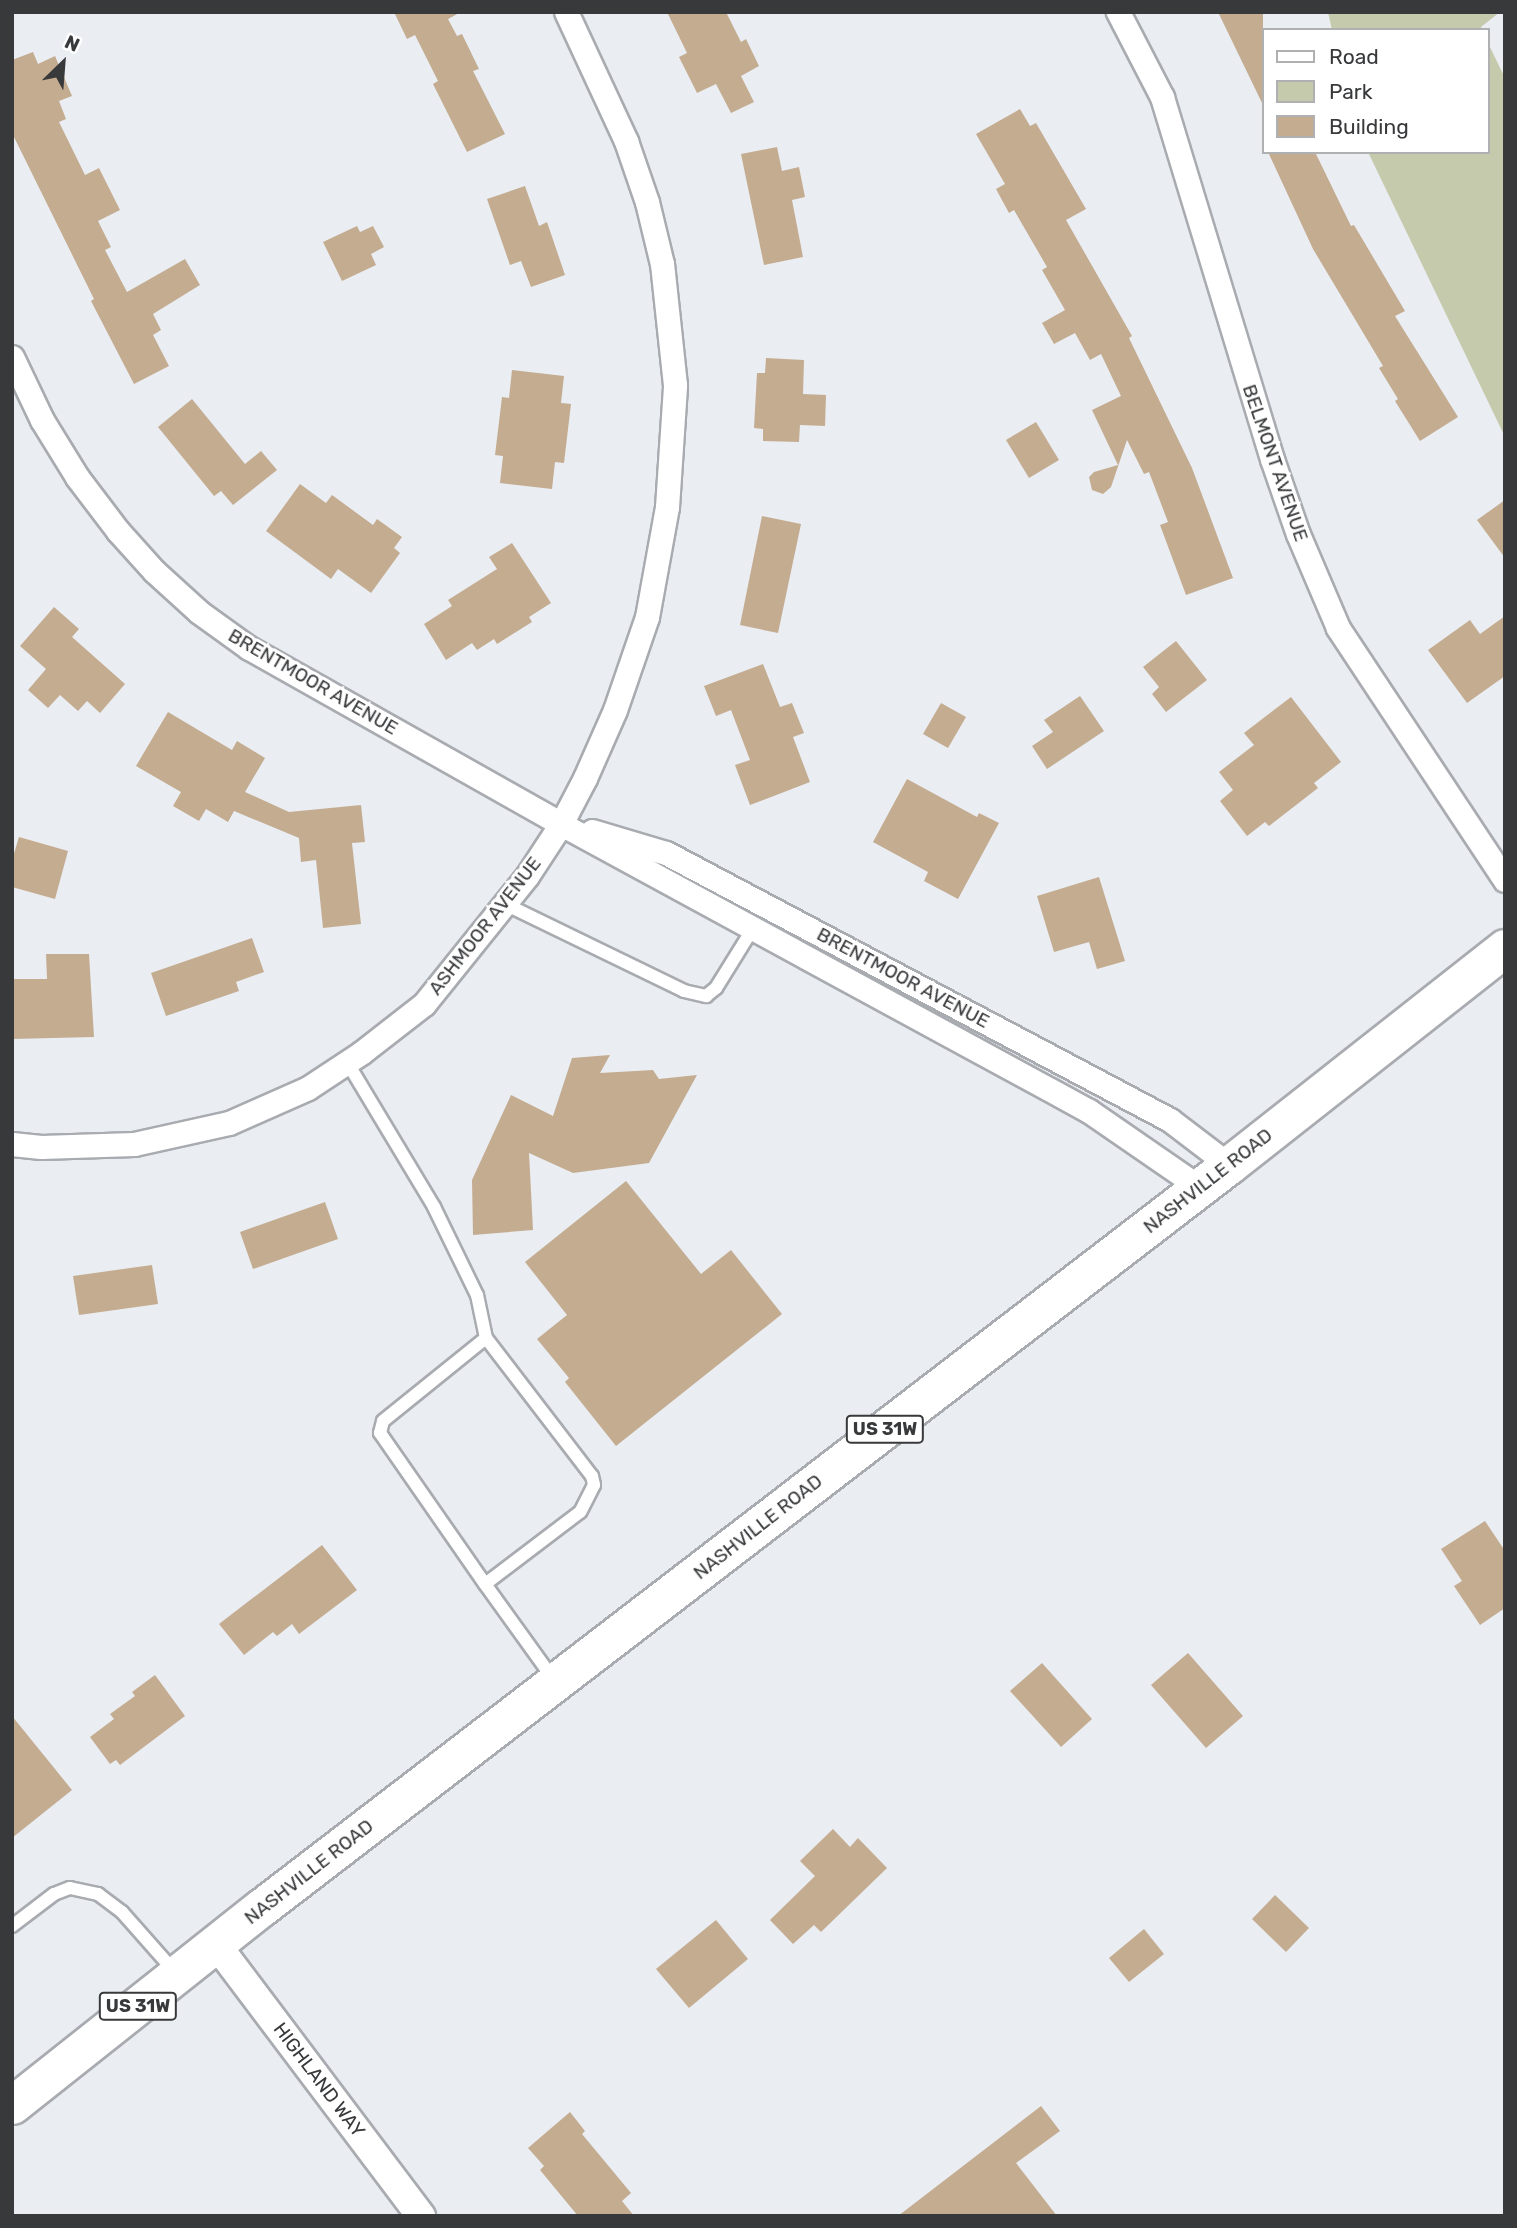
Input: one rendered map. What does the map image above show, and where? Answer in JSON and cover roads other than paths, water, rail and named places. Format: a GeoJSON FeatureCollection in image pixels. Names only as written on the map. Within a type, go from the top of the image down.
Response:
{"type":"FeatureCollection","features":[{"type":"Feature","properties":{"kind":"main road","name":"NASHVILLE ROAD"},"geometry":{"type":"LineString","coordinates":[[18,2097],[1229,1165],[1505,948]]}},
{"type":"Feature","properties":{"kind":"street","name":"ASHMOOR AVENUE"},"geometry":{"type":"LineString","coordinates":[[12,1144],[41,1147],[134,1144],[229,1123],[308,1088],[425,1004],[505,904],[561,824],[615,710],[647,617],[667,507],[675,385],[662,264],[647,202],[626,141],[566,12]]}},
{"type":"Feature","properties":{"kind":"street","name":"BELMONT AVENUE"},"geometry":{"type":"LineString","coordinates":[[1118,12],[1162,97],[1272,459],[1298,534],[1338,628],[1505,880]]}},
{"type":"Feature","properties":{"kind":"street","name":"BRENTMOOR AVENUE"},"geometry":{"type":"LineString","coordinates":[[12,357],[42,420],[77,477],[154,571],[199,612],[248,648],[561,824],[1089,1111],[1199,1187]]}},
{"type":"Feature","properties":{"kind":"street","name":"BRENTMOOR AVENUE"},"geometry":{"type":"LineString","coordinates":[[561,824],[633,840],[666,853],[1170,1120],[1229,1165]]}},
{"type":"Feature","properties":{"kind":"street","name":"HIGHLAND WAY"},"geometry":{"type":"LineString","coordinates":[[216,1944],[421,2216]]}},
{"type":"Feature","properties":{"kind":"lane"},"geometry":{"type":"LineString","coordinates":[[505,904],[684,991],[706,996],[716,988],[768,906]]}},
{"type":"Feature","properties":{"kind":"lane"},"geometry":{"type":"LineString","coordinates":[[347,1062],[434,1207],[477,1295],[486,1338],[592,1476],[594,1485],[580,1512],[485,1584]]}},
{"type":"Feature","properties":{"kind":"lane"},"geometry":{"type":"LineString","coordinates":[[486,1338],[383,1421],[380,1433],[556,1683]]}},
{"type":"Feature","properties":{"kind":"lane"},"geometry":{"type":"LineString","coordinates":[[12,1926],[54,1894],[70,1888],[98,1894],[122,1912],[177,1975]]}}]}
